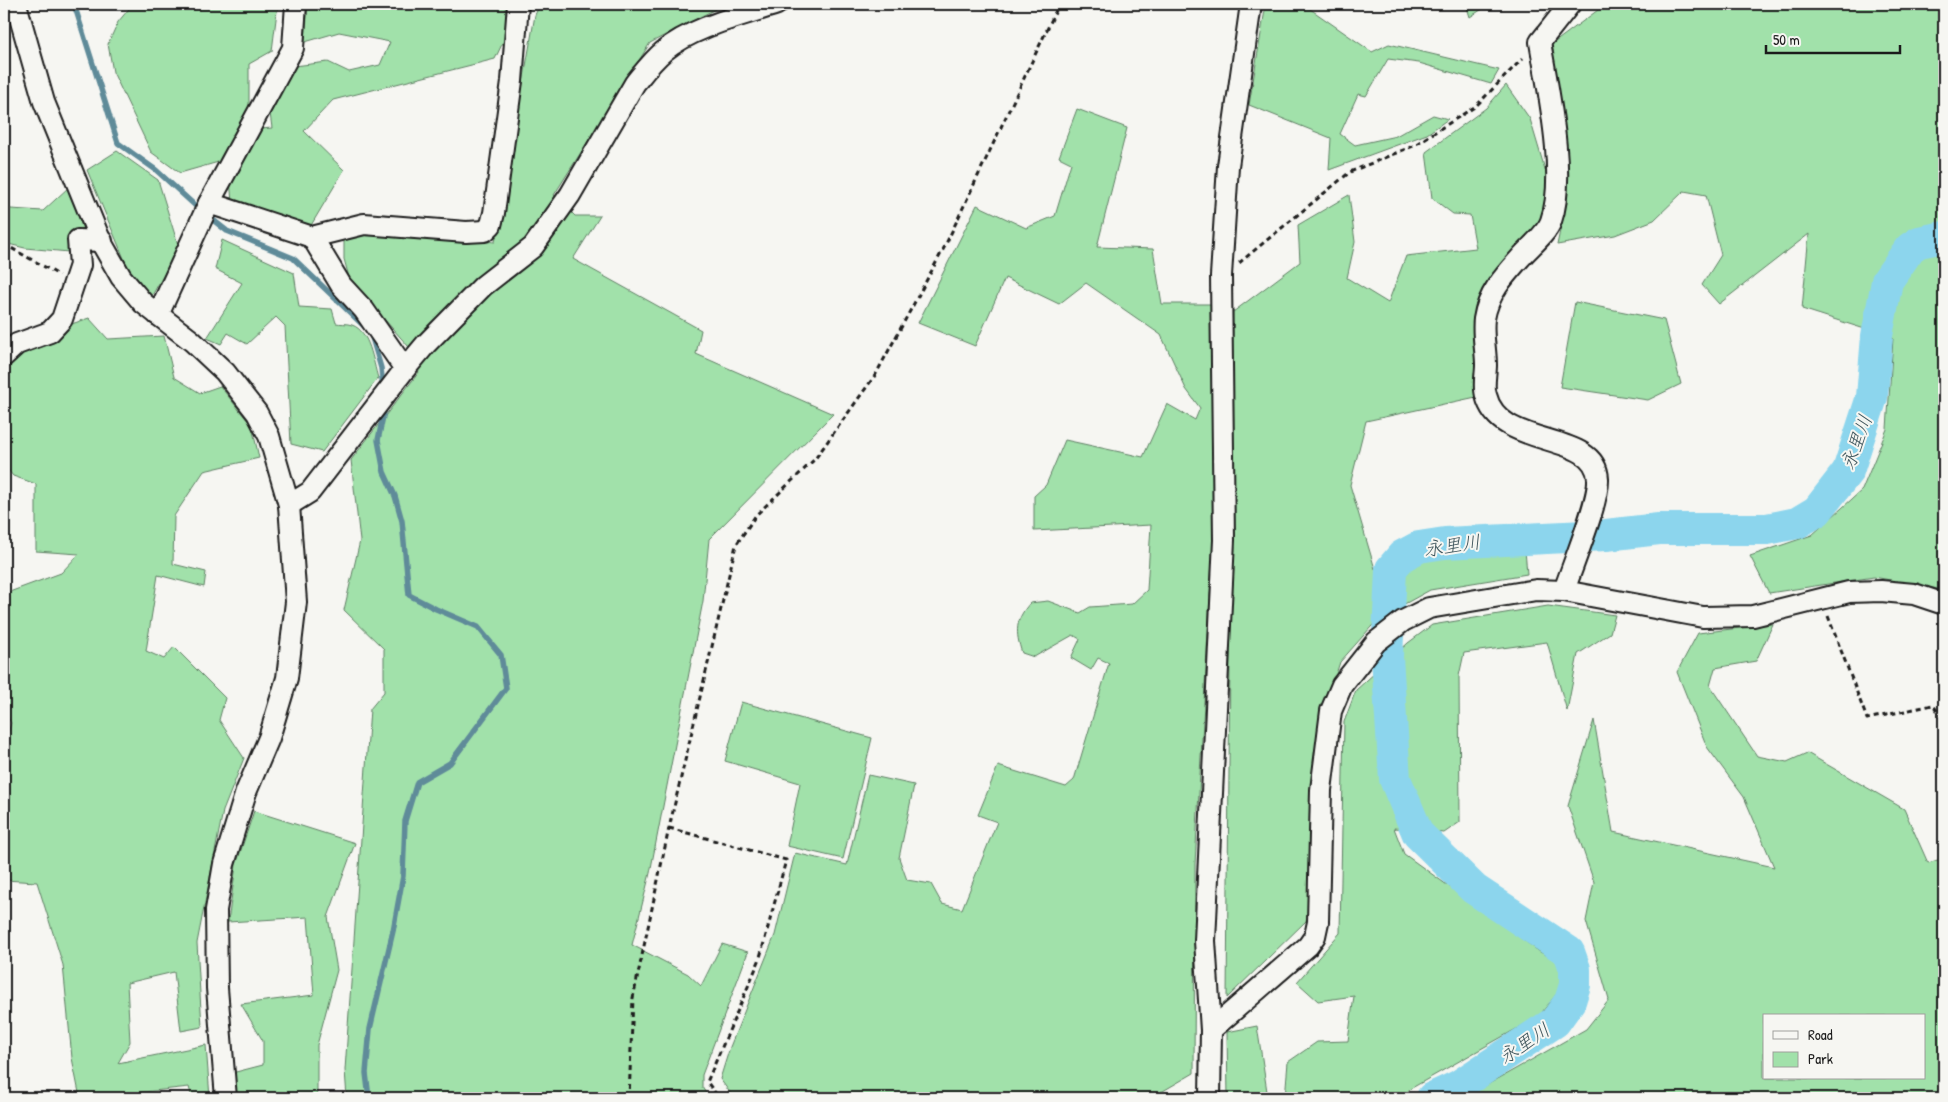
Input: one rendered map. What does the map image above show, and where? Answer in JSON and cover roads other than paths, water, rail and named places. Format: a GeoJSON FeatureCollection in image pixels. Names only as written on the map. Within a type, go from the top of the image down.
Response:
{"type":"FeatureCollection","features":[{"type":"Feature","properties":{"kind":"street"},"geometry":{"type":"LineString","coordinates":[[16,4],[44,102],[102,241],[121,277],[143,303],[192,341],[225,372],[257,413],[269,436],[289,505],[296,602],[286,678],[269,738],[246,792],[224,864],[216,910],[217,988],[226,1098]]}},
{"type":"Feature","properties":{"kind":"street"},"geometry":{"type":"LineString","coordinates":[[158,315],[205,211],[293,48],[296,4]]}},
{"type":"Feature","properties":{"kind":"street"},"geometry":{"type":"LineString","coordinates":[[205,211],[312,237],[364,224],[466,232],[485,231],[492,225],[512,81],[518,4]]}},
{"type":"Feature","properties":{"kind":"street"},"geometry":{"type":"LineString","coordinates":[[289,505],[310,492],[405,369],[482,286],[533,247],[570,195],[635,83],[664,51],[686,36],[777,4]]}},
{"type":"Feature","properties":{"kind":"street"},"geometry":{"type":"LineString","coordinates":[[1210,1098],[1211,1030],[1205,941],[1224,540],[1221,276],[1228,166],[1251,4]]}},
{"type":"Feature","properties":{"kind":"street"},"geometry":{"type":"LineString","coordinates":[[1564,591],[1591,509],[1598,481],[1597,469],[1592,459],[1581,452],[1510,428],[1495,414],[1486,395],[1484,320],[1493,291],[1550,224],[1558,191],[1550,106],[1540,42],[1570,4]]}},
{"type":"Feature","properties":{"kind":"street"},"geometry":{"type":"LineString","coordinates":[[312,237],[341,285],[364,310],[405,369]]}},
{"type":"Feature","properties":{"kind":"street"},"geometry":{"type":"LineString","coordinates":[[4,356],[17,344],[50,332],[62,319],[80,264],[78,240],[102,241]]}},
{"type":"Feature","properties":{"kind":"street"},"geometry":{"type":"LineString","coordinates":[[1211,1030],[1308,946],[1315,936],[1318,922],[1321,790],[1331,711],[1342,685],[1376,642],[1404,621],[1429,608],[1536,590],[1564,591],[1703,617],[1753,616],[1849,592],[1914,594],[1944,604]]}},
{"type":"Feature","properties":{"kind":"waterway"},"geometry":{"type":"LineString","coordinates":[[74,4],[118,143],[156,170],[200,210]]}},
{"type":"Feature","properties":{"kind":"waterway"},"geometry":{"type":"LineString","coordinates":[[208,216],[227,231],[293,258],[365,327]]}},
{"type":"Feature","properties":{"kind":"waterway","name":"永里川"},"geometry":{"type":"LineString","coordinates":[[1432,1098],[1458,1086],[1555,1022],[1570,1001],[1575,985],[1575,969],[1569,952],[1474,889],[1418,834],[1395,779],[1387,657],[1391,569],[1402,556],[1419,547],[1445,543],[1606,535],[1659,529],[1767,529],[1797,523],[1817,511],[1848,471],[1872,397],[1877,336],[1887,281],[1910,248],[1919,242],[1944,237]]}},
{"type":"Feature","properties":{"kind":"waterway"},"geometry":{"type":"LineString","coordinates":[[371,334],[381,368],[383,388]]}},
{"type":"Feature","properties":{"kind":"waterway"},"geometry":{"type":"LineString","coordinates":[[369,1098],[366,1073],[370,1029],[393,931],[403,876],[405,821],[417,782],[450,763],[506,688],[501,655],[478,627],[409,595],[402,521],[395,496],[384,472],[378,440],[385,407]]}}]}
